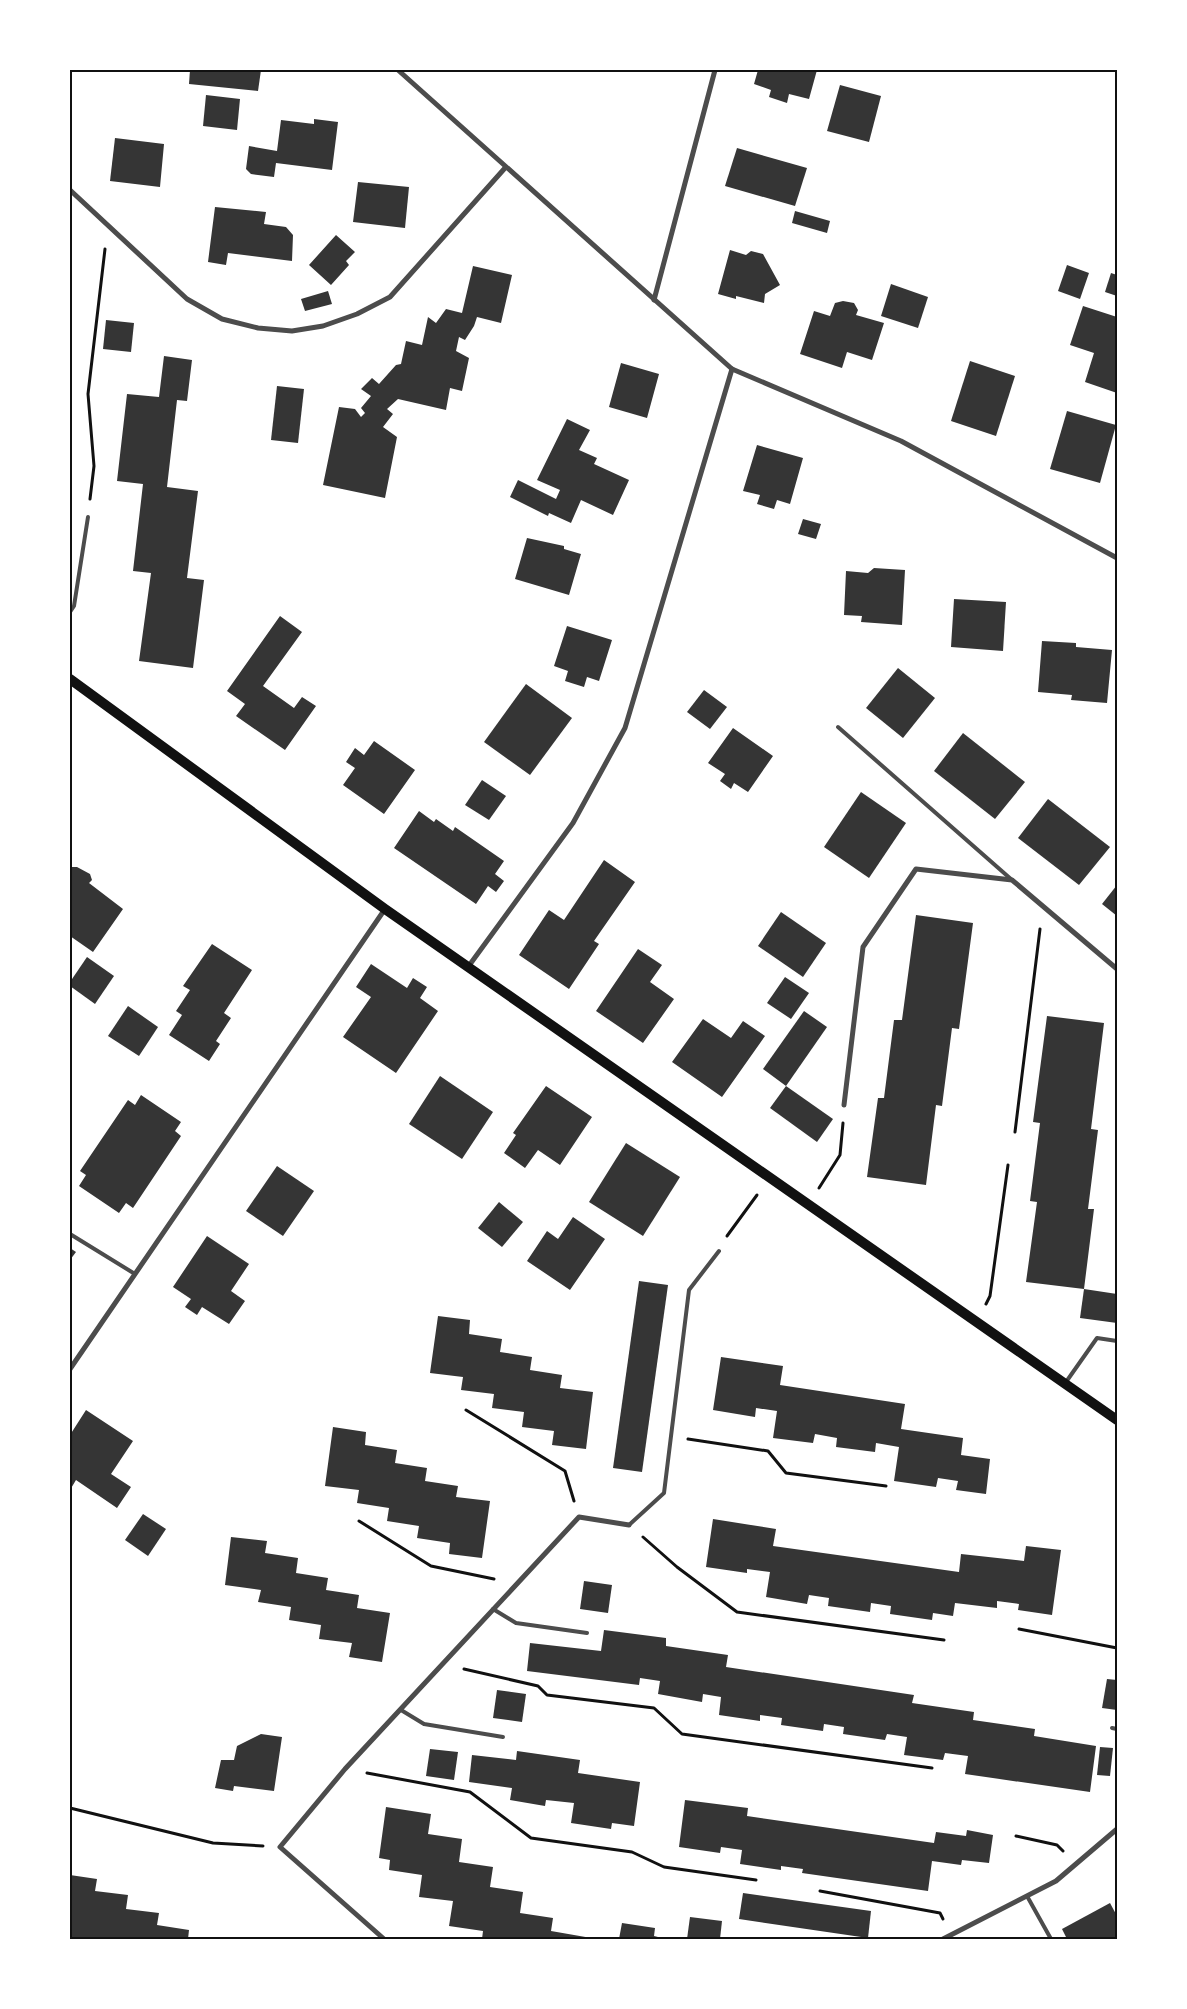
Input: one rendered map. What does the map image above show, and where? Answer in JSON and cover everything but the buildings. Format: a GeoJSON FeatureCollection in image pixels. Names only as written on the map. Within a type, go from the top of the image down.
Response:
{"type":"FeatureCollection","features":[{"type":"Feature","properties":{"kind":"main road"},"geometry":{"type":"LineString","coordinates":[[70,679],[385,909],[1117,1420]]}},
{"type":"Feature","properties":{"kind":"street"},"geometry":{"type":"LineString","coordinates":[[398,70],[505,168],[732,369],[901,441],[1117,558]]}},
{"type":"Feature","properties":{"kind":"street"},"geometry":{"type":"LineString","coordinates":[[654,300],[715,70]]}},
{"type":"Feature","properties":{"kind":"street"},"geometry":{"type":"LineString","coordinates":[[70,190],[187,298],[222,319],[258,328],[292,331],[323,326],[358,314],[390,297],[505,168]]}},
{"type":"Feature","properties":{"kind":"street"},"geometry":{"type":"LineString","coordinates":[[468,967],[574,823],[625,728],[732,369]]}},
{"type":"Feature","properties":{"kind":"street"},"geometry":{"type":"LineString","coordinates":[[844,1104],[863,947],[916,869],[1012,880],[1117,969]]}},
{"type":"Feature","properties":{"kind":"street"},"geometry":{"type":"LineString","coordinates":[[70,1369],[385,909]]}},
{"type":"Feature","properties":{"kind":"street"},"geometry":{"type":"LineString","coordinates":[[384,1939],[280,1847],[345,1769],[579,1517],[629,1525]]}},
{"type":"Feature","properties":{"kind":"street"},"geometry":{"type":"LineString","coordinates":[[943,1939],[1056,1882],[1117,1829]]}},
{"type":"Feature","properties":{"kind":"lane"},"geometry":{"type":"LineString","coordinates":[[70,612],[74,606],[88,517]]}},
{"type":"Feature","properties":{"kind":"lane"},"geometry":{"type":"LineString","coordinates":[[838,727],[1012,880]]}},
{"type":"Feature","properties":{"kind":"lane"},"geometry":{"type":"LineString","coordinates":[[70,1234],[135,1274]]}},
{"type":"Feature","properties":{"kind":"lane"},"geometry":{"type":"LineString","coordinates":[[629,1525],[664,1493],[689,1290],[719,1251]]}},
{"type":"Feature","properties":{"kind":"lane"},"geometry":{"type":"LineString","coordinates":[[1064,1384],[1097,1338],[1117,1341]]}},
{"type":"Feature","properties":{"kind":"lane"},"geometry":{"type":"LineString","coordinates":[[493,1609],[516,1623],[587,1633]]}},
{"type":"Feature","properties":{"kind":"lane"},"geometry":{"type":"LineString","coordinates":[[401,1710],[424,1724],[503,1737]]}},
{"type":"Feature","properties":{"kind":"lane"},"geometry":{"type":"LineString","coordinates":[[1027,1896],[1051,1939]]}},
{"type":"Feature","properties":{"kind":"path"},"geometry":{"type":"LineString","coordinates":[[88,517],[94,466],[88,394],[105,246],[114,232]]}},
{"type":"Feature","properties":{"kind":"path"},"geometry":{"type":"LineString","coordinates":[[1015,1132],[1039,930],[1052,912]]}},
{"type":"Feature","properties":{"kind":"path"},"geometry":{"type":"LineString","coordinates":[[808,1205],[840,1155],[844,1104]]}},
{"type":"Feature","properties":{"kind":"path"},"geometry":{"type":"LineString","coordinates":[[976,1322],[990,1296],[1008,1164]]}},
{"type":"Feature","properties":{"kind":"path"},"geometry":{"type":"LineString","coordinates":[[719,1251],[769,1178]]}},
{"type":"Feature","properties":{"kind":"path"},"geometry":{"type":"LineString","coordinates":[[466,1410],[564,1471],[579,1517]]}},
{"type":"Feature","properties":{"kind":"path"},"geometry":{"type":"LineString","coordinates":[[672,1437],[768,1451],[786,1473],[886,1486]]}},
{"type":"Feature","properties":{"kind":"path"},"geometry":{"type":"LineString","coordinates":[[359,1521],[431,1566],[517,1584]]}},
{"type":"Feature","properties":{"kind":"path"},"geometry":{"type":"LineString","coordinates":[[629,1525],[677,1567],[736,1612],[944,1640]]}},
{"type":"Feature","properties":{"kind":"path"},"geometry":{"type":"LineString","coordinates":[[1019,1629],[1117,1648]]}},
{"type":"Feature","properties":{"kind":"path"},"geometry":{"type":"LineString","coordinates":[[443,1664],[538,1686],[547,1695],[654,1708],[682,1734],[932,1768]]}},
{"type":"Feature","properties":{"kind":"path"},"geometry":{"type":"LineString","coordinates":[[345,1769],[470,1792],[531,1838],[632,1852],[664,1866],[756,1880]]}},
{"type":"Feature","properties":{"kind":"path"},"geometry":{"type":"LineString","coordinates":[[70,1808],[213,1843],[280,1847]]}},
{"type":"Feature","properties":{"kind":"path"},"geometry":{"type":"LineString","coordinates":[[1016,1836],[1058,1845],[1076,1864]]}},
{"type":"Feature","properties":{"kind":"path"},"geometry":{"type":"LineString","coordinates":[[820,1891],[940,1914],[954,1934]]}}]}
